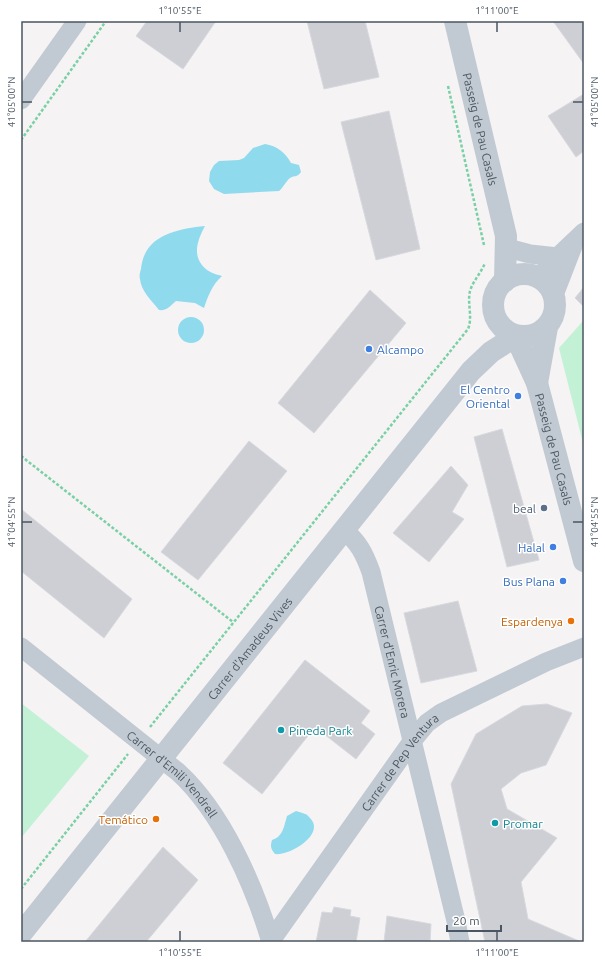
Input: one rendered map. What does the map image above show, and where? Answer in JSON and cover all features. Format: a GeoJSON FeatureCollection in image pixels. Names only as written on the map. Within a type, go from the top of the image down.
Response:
{"type":"FeatureCollection","features":[{"type":"Feature","properties":{"kind":"street"},"geometry":{"type":"LineString","coordinates":[[21,100],[76,21]]}},
{"type":"Feature","properties":{"kind":"street","name":"Passeig de Pau Casals"},"geometry":{"type":"LineString","coordinates":[[455,21],[510,243],[505,281]]}},
{"type":"Feature","properties":{"kind":"street"},"geometry":{"type":"LineString","coordinates":[[544,284],[547,267],[579,237]]}},
{"type":"Feature","properties":{"kind":"street"},"geometry":{"type":"LineString","coordinates":[[544,284],[579,237]]}},
{"type":"Feature","properties":{"kind":"street"},"geometry":{"type":"LineString","coordinates":[[510,243],[530,254],[558,257]]}},
{"type":"Feature","properties":{"kind":"street","name":"Passeig de Pau Casals"},"geometry":{"type":"LineString","coordinates":[[510,243],[544,284]]}},
{"type":"Feature","properties":{"kind":"street"},"geometry":{"type":"LineString","coordinates":[[529,274],[544,284],[556,304],[552,320],[547,327],[539,333],[529,336],[518,336],[508,332],[501,326],[496,318],[493,308],[494,298],[498,288],[505,281],[512,276],[529,274]]}},
{"type":"Feature","properties":{"kind":"street","name":"Carrer d'Amadeus Vives"},"geometry":{"type":"LineString","coordinates":[[485,357],[496,318]]}},
{"type":"Feature","properties":{"kind":"street","name":"Passeig de Pau Casals"},"geometry":{"type":"LineString","coordinates":[[533,375],[547,327]]}},
{"type":"Feature","properties":{"kind":"street","name":"Passeig de Pau Casals"},"geometry":{"type":"LineString","coordinates":[[518,336],[520,346],[533,375],[584,561]]}},
{"type":"Feature","properties":{"kind":"street","name":"Carrer d'Amadeus Vives"},"geometry":{"type":"LineString","coordinates":[[21,934],[344,530],[485,357],[518,336]]}},
{"type":"Feature","properties":{"kind":"street"},"geometry":{"type":"LineString","coordinates":[[485,357],[511,356],[533,375]]}},
{"type":"Feature","properties":{"kind":"street","name":"Carrer d'Enric Morera"},"geometry":{"type":"LineString","coordinates":[[344,530],[359,545],[368,566],[413,740],[460,942]]}},
{"type":"Feature","properties":{"kind":"street","name":"Carrer d'Emili Vendrell"},"geometry":{"type":"LineString","coordinates":[[21,647],[178,772],[192,786],[225,835],[248,878],[271,942]]}},
{"type":"Feature","properties":{"kind":"street","name":"Carrer de Pep Ventura"},"geometry":{"type":"LineString","coordinates":[[271,942],[413,740],[427,723],[441,713],[546,662],[584,647]]}},
{"type":"Feature","properties":{"kind":"path"},"geometry":{"type":"LineString","coordinates":[[21,140],[106,21]]}},
{"type":"Feature","properties":{"kind":"path"},"geometry":{"type":"LineString","coordinates":[[446,79],[485,251]]}},
{"type":"Feature","properties":{"kind":"path"},"geometry":{"type":"LineString","coordinates":[[21,889],[468,329],[470,320],[470,293],[486,258]]}},
{"type":"Feature","properties":{"kind":"path"},"geometry":{"type":"LineString","coordinates":[[21,456],[233,622]]}},
{"type":"Feature","properties":{"kind":"green space"},"geometry":{"type":"Polygon","coordinates":[[[583,321],[584,322],[584,447],[559,348],[583,321]]]}},
{"type":"Feature","properties":{"kind":"green space"},"geometry":{"type":"Polygon","coordinates":[[[21,703],[89,756],[21,838],[21,703]]]}},
{"type":"Feature","properties":{"kind":"water"},"geometry":{"type":"Polygon","coordinates":[[[265,144],[277,148],[291,163],[299,165],[301,172],[300,174],[290,178],[279,191],[224,194],[214,189],[209,181],[210,172],[214,165],[219,161],[239,160],[244,158],[253,148],[265,144]]]}},
{"type":"Feature","properties":{"kind":"water"},"geometry":{"type":"Polygon","coordinates":[[[205,226],[198,243],[197,254],[199,260],[207,270],[222,276],[213,287],[204,308],[195,303],[176,301],[166,309],[159,310],[142,288],[140,278],[143,258],[148,248],[155,241],[173,232],[205,226]]]}},
{"type":"Feature","properties":{"kind":"water"},"geometry":{"type":"Polygon","coordinates":[[[191,317],[201,320],[204,330],[201,340],[191,343],[181,340],[178,330],[181,320],[191,317]]]}},
{"type":"Feature","properties":{"kind":"water"},"geometry":{"type":"Polygon","coordinates":[[[296,811],[309,816],[314,824],[313,831],[310,837],[297,848],[281,854],[275,854],[271,848],[272,840],[276,839],[281,834],[287,816],[296,811]]]}},
{"type":"Feature","properties":{"kind":"building"},"geometry":{"type":"Polygon","coordinates":[[[147,21],[216,21],[183,69],[136,36],[147,21]]]}},
{"type":"Feature","properties":{"kind":"building"},"geometry":{"type":"Polygon","coordinates":[[[307,21],[365,21],[379,77],[324,89],[307,21]]]}},
{"type":"Feature","properties":{"kind":"building"},"geometry":{"type":"Polygon","coordinates":[[[553,21],[584,21],[584,64],[553,21]]]}},
{"type":"Feature","properties":{"kind":"building"},"geometry":{"type":"Polygon","coordinates":[[[584,94],[584,151],[576,157],[548,116],[584,94]]]}},
{"type":"Feature","properties":{"kind":"building"},"geometry":{"type":"Polygon","coordinates":[[[389,111],[420,249],[376,260],[341,122],[389,111]]]}},
{"type":"Feature","properties":{"kind":"building"},"geometry":{"type":"Polygon","coordinates":[[[584,287],[584,307],[575,298],[584,287]]]}},
{"type":"Feature","properties":{"kind":"building"},"geometry":{"type":"Polygon","coordinates":[[[370,290],[406,323],[314,433],[278,403],[370,290]]]}},
{"type":"Feature","properties":{"kind":"building"},"geometry":{"type":"Polygon","coordinates":[[[502,429],[539,560],[507,567],[474,437],[502,429]]]}},
{"type":"Feature","properties":{"kind":"building"},"geometry":{"type":"Polygon","coordinates":[[[249,441],[287,471],[198,580],[161,552],[249,441]]]}},
{"type":"Feature","properties":{"kind":"building"},"geometry":{"type":"Polygon","coordinates":[[[451,466],[468,485],[452,512],[464,519],[429,562],[393,533],[451,466]]]}},
{"type":"Feature","properties":{"kind":"building"},"geometry":{"type":"Polygon","coordinates":[[[21,509],[132,599],[104,638],[21,571],[21,509]]]}},
{"type":"Feature","properties":{"kind":"building"},"geometry":{"type":"Polygon","coordinates":[[[458,601],[477,671],[421,683],[404,613],[458,601]]]}},
{"type":"Feature","properties":{"kind":"building","name":"Pineda Park"},"geometry":{"type":"Polygon","coordinates":[[[305,660],[370,711],[361,723],[375,734],[356,759],[315,727],[262,794],[223,763],[305,660]]]}},
{"type":"Feature","properties":{"kind":"building","name":"Promar"},"geometry":{"type":"Polygon","coordinates":[[[547,704],[572,713],[546,765],[521,773],[501,789],[507,809],[557,838],[521,882],[528,919],[579,941],[485,942],[451,784],[476,734],[522,706],[547,704]]]}},
{"type":"Feature","properties":{"kind":"building"},"geometry":{"type":"Polygon","coordinates":[[[163,847],[198,880],[146,942],[85,942],[163,847]]]}},
{"type":"Feature","properties":{"kind":"building"},"geometry":{"type":"Polygon","coordinates":[[[334,907],[351,910],[350,916],[360,918],[356,942],[316,942],[322,912],[332,913],[334,907]]]}},
{"type":"Feature","properties":{"kind":"building"},"geometry":{"type":"Polygon","coordinates":[[[387,916],[431,924],[430,942],[384,942],[387,916]]]}},
{"type":"Feature","properties":{"kind":"place","name":"Alcampo"},"geometry":{"type":"Point","coordinates":[369,349]}},
{"type":"Feature","properties":{"kind":"place","name":"El Centro Oriental"},"geometry":{"type":"Point","coordinates":[518,396]}},
{"type":"Feature","properties":{"kind":"place","name":"beal"},"geometry":{"type":"Point","coordinates":[544,508]}},
{"type":"Feature","properties":{"kind":"place","name":"Halal"},"geometry":{"type":"Point","coordinates":[553,547]}},
{"type":"Feature","properties":{"kind":"place","name":"Bus Plana"},"geometry":{"type":"Point","coordinates":[563,581]}},
{"type":"Feature","properties":{"kind":"place","name":"Espardenya"},"geometry":{"type":"Point","coordinates":[571,621]}},
{"type":"Feature","properties":{"kind":"place","name":"Pineda Park"},"geometry":{"type":"Point","coordinates":[281,730]}},
{"type":"Feature","properties":{"kind":"place","name":"Temático"},"geometry":{"type":"Point","coordinates":[156,819]}},
{"type":"Feature","properties":{"kind":"place","name":"Promar"},"geometry":{"type":"Point","coordinates":[495,823]}}]}
